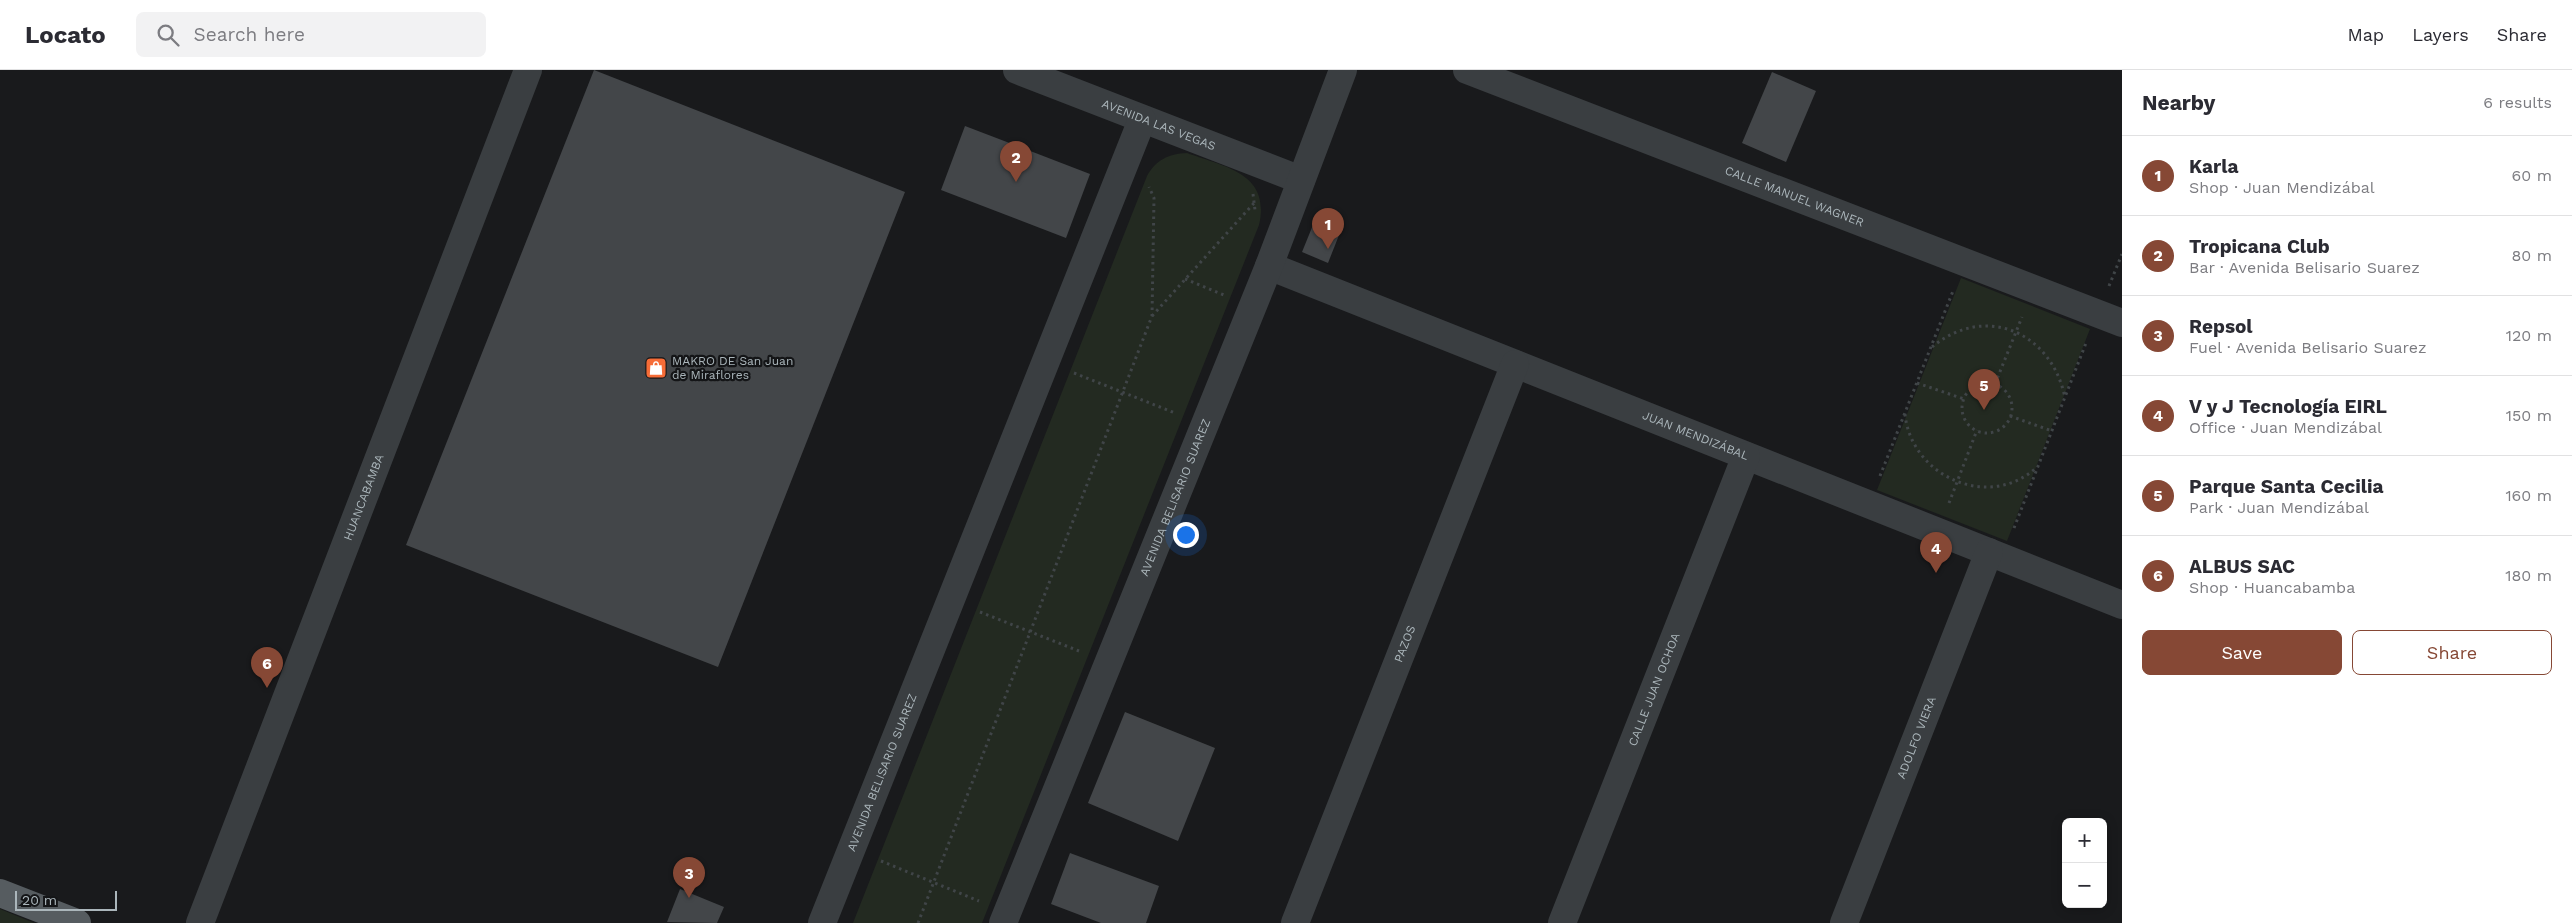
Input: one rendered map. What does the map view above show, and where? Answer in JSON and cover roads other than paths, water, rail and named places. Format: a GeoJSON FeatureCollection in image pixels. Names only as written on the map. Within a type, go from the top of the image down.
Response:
{"type":"FeatureCollection","features":[{"type":"Feature","properties":{"kind":"main road"},"geometry":{"type":"LineString","coordinates":[[0,893],[77,923]]}},
{"type":"Feature","properties":{"kind":"street","name":"HUANCABAMBA"},"geometry":{"type":"LineString","coordinates":[[200,923],[528,70]]}},
{"type":"Feature","properties":{"kind":"street","name":"AVENIDA LAS VEGAS"},"geometry":{"type":"LineString","coordinates":[[1017,70],[1301,180]]}},
{"type":"Feature","properties":{"kind":"street","name":"AVENIDA BELISARIO SUAREZ"},"geometry":{"type":"LineString","coordinates":[[994,913],[1269,266],[1343,70]]}},
{"type":"Feature","properties":{"kind":"street","name":"CALLE MANUEL WAGNER"},"geometry":{"type":"LineString","coordinates":[[1466,70],[2110,318]]}},
{"type":"Feature","properties":{"kind":"street","name":"AVENIDA BELISARIO SUAREZ"},"geometry":{"type":"LineString","coordinates":[[822,923],[1142,120]]}},
{"type":"Feature","properties":{"kind":"street","name":"JUAN MENDIZÁBAL"},"geometry":{"type":"LineString","coordinates":[[1269,266],[2122,605]]}},
{"type":"Feature","properties":{"kind":"street","name":"PAZOS"},"geometry":{"type":"LineString","coordinates":[[1294,923],[1515,364]]}},
{"type":"Feature","properties":{"kind":"street","name":"CALLE JUAN OCHOA"},"geometry":{"type":"LineString","coordinates":[[1562,923],[1746,456]]}},
{"type":"Feature","properties":{"kind":"street","name":"ADOLFO VIERA"},"geometry":{"type":"LineString","coordinates":[[1844,923],[1996,555]]}},
{"type":"Feature","properties":{"kind":"place","name":"Tropicana Club"},"geometry":{"type":"Point","coordinates":[1016,182]}},
{"type":"Feature","properties":{"kind":"place","name":"Karla"},"geometry":{"type":"Point","coordinates":[1328,249]}},
{"type":"Feature","properties":{"kind":"place","name":"MAKRO DE San Juan de Miraflores"},"geometry":{"type":"Point","coordinates":[656,368]}},
{"type":"Feature","properties":{"kind":"place","name":"Parque Santa Cecilia"},"geometry":{"type":"Point","coordinates":[1984,410]}},
{"type":"Feature","properties":{"kind":"place","name":"V y J Tecnología EIRL"},"geometry":{"type":"Point","coordinates":[1936,573]}},
{"type":"Feature","properties":{"kind":"place","name":"ALBUS SAC"},"geometry":{"type":"Point","coordinates":[267,688]}},
{"type":"Feature","properties":{"kind":"place","name":"Repsol"},"geometry":{"type":"Point","coordinates":[689,898]}}]}
